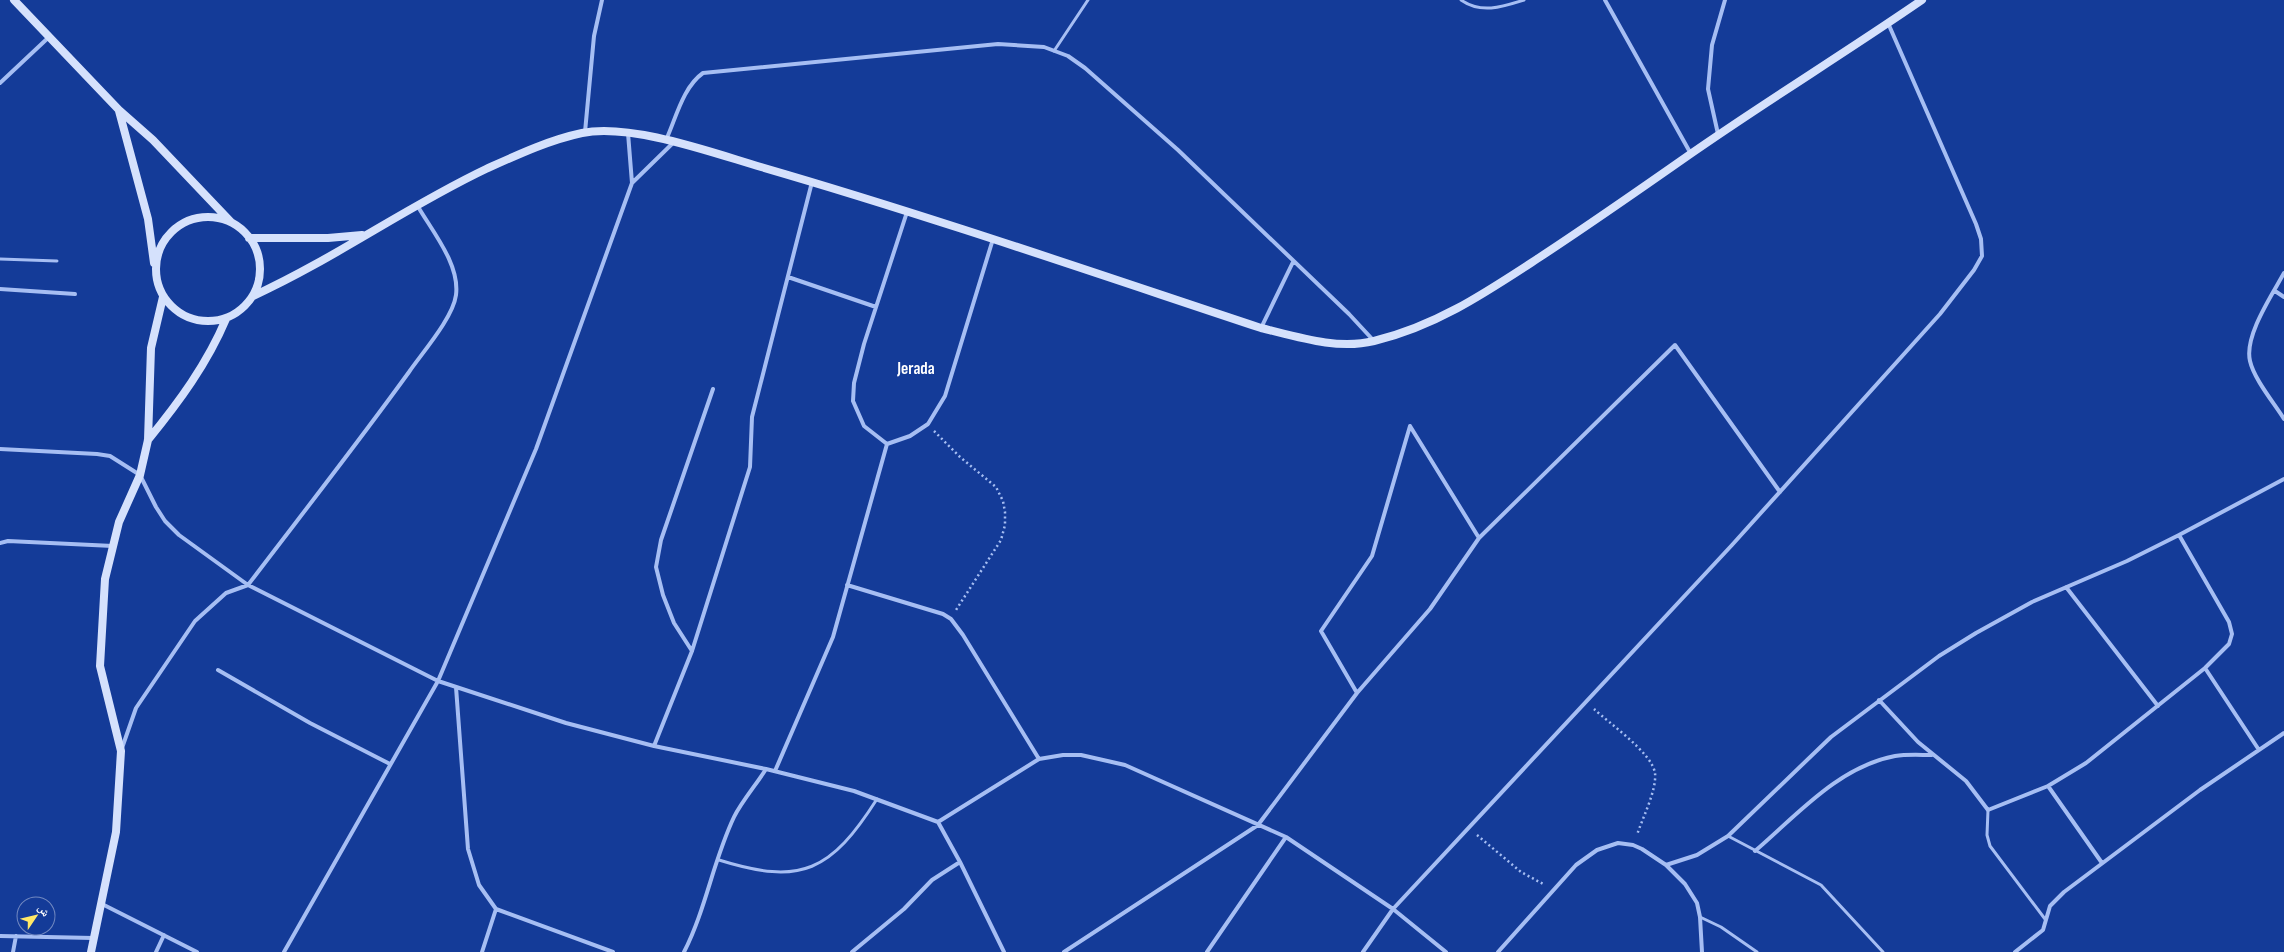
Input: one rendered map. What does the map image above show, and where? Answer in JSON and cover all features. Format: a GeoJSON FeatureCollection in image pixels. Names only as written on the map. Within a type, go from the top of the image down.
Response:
{"type":"FeatureCollection","features":[{"type":"Feature","properties":{"kind":"main road"},"geometry":{"type":"LineString","coordinates":[[14,0],[119,110],[153,140],[233,224],[249,238],[256,251],[260,266],[259,281],[253,296],[242,310],[226,319],[208,322],[191,319],[175,310],[163,297],[155,272],[148,219],[119,110]]}},
{"type":"Feature","properties":{"kind":"main road"},"geometry":{"type":"LineString","coordinates":[[253,296],[314,266],[365,234],[417,205],[513,156],[555,140],[585,132],[628,133],[670,141],[812,182],[993,238],[1261,328],[1306,340],[1340,344],[1374,341],[1440,319],[1471,302],[1592,224],[1718,135],[1922,0]]}},
{"type":"Feature","properties":{"kind":"main road"},"geometry":{"type":"LineString","coordinates":[[155,272],[157,256],[164,241],[174,229],[187,221],[203,217],[219,218],[233,224]]}},
{"type":"Feature","properties":{"kind":"main road"},"geometry":{"type":"LineString","coordinates":[[249,238],[322,238],[365,234]]}},
{"type":"Feature","properties":{"kind":"main road"},"geometry":{"type":"LineString","coordinates":[[91,952],[116,832],[122,751],[100,666],[105,579],[119,522],[140,475],[148,440],[152,348],[163,297]]}},
{"type":"Feature","properties":{"kind":"main road"},"geometry":{"type":"LineString","coordinates":[[148,440],[185,392],[213,349],[226,319]]}},
{"type":"Feature","properties":{"kind":"street"},"geometry":{"type":"LineString","coordinates":[[585,132],[594,36],[602,0]]}},
{"type":"Feature","properties":{"kind":"street"},"geometry":{"type":"LineString","coordinates":[[1604,0],[1691,154]]}},
{"type":"Feature","properties":{"kind":"street"},"geometry":{"type":"LineString","coordinates":[[1718,135],[1708,89],[1712,45],[1725,0]]}},
{"type":"Feature","properties":{"kind":"street"},"geometry":{"type":"LineString","coordinates":[[1363,952],[1393,909],[1780,492],[1940,314],[1974,270],[1982,256],[1981,240],[1976,224],[1888,23]]}},
{"type":"Feature","properties":{"kind":"street"},"geometry":{"type":"LineString","coordinates":[[0,83],[49,37]]}},
{"type":"Feature","properties":{"kind":"street"},"geometry":{"type":"LineString","coordinates":[[284,952],[438,681],[536,449],[632,183],[670,141],[687,91],[693,81],[703,73],[998,44],[1044,47],[1068,56],[1085,68],[1178,150],[1293,262],[1350,314],[1374,341]]}},
{"type":"Feature","properties":{"kind":"street"},"geometry":{"type":"LineString","coordinates":[[628,133],[632,183]]}},
{"type":"Feature","properties":{"kind":"street"},"geometry":{"type":"LineString","coordinates":[[654,746],[692,651],[750,467],[752,417],[812,182]]}},
{"type":"Feature","properties":{"kind":"street"},"geometry":{"type":"LineString","coordinates":[[122,751],[136,708],[195,621],[226,593],[248,585],[370,425],[444,324],[456,296],[456,277],[448,259],[417,205]]}},
{"type":"Feature","properties":{"kind":"street"},"geometry":{"type":"LineString","coordinates":[[886,444],[864,426],[853,401],[856,377],[876,307],[907,212]]}},
{"type":"Feature","properties":{"kind":"street"},"geometry":{"type":"LineString","coordinates":[[886,444],[910,436],[928,424],[945,396],[993,238]]}},
{"type":"Feature","properties":{"kind":"street"},"geometry":{"type":"LineString","coordinates":[[1261,328],[1293,262]]}},
{"type":"Feature","properties":{"kind":"street"},"geometry":{"type":"LineString","coordinates":[[2284,274],[2255,329],[2249,348],[2250,361],[2284,419]]}},
{"type":"Feature","properties":{"kind":"street"},"geometry":{"type":"LineString","coordinates":[[788,277],[876,307]]}},
{"type":"Feature","properties":{"kind":"street"},"geometry":{"type":"LineString","coordinates":[[0,289],[75,294]]}},
{"type":"Feature","properties":{"kind":"street"},"geometry":{"type":"LineString","coordinates":[[2275,290],[2284,297]]}},
{"type":"Feature","properties":{"kind":"street"},"geometry":{"type":"LineString","coordinates":[[1064,952],[1258,825],[1357,693],[1430,609],[1479,538],[1675,344],[1780,492]]}},
{"type":"Feature","properties":{"kind":"street"},"geometry":{"type":"LineString","coordinates":[[692,651],[674,622],[663,595],[656,567],[661,540],[714,389]]}},
{"type":"Feature","properties":{"kind":"street"},"geometry":{"type":"LineString","coordinates":[[1357,693],[1321,631],[1372,556],[1410,426],[1479,538]]}},
{"type":"Feature","properties":{"kind":"street"},"geometry":{"type":"LineString","coordinates":[[775,771],[833,637],[886,444]]}},
{"type":"Feature","properties":{"kind":"street"},"geometry":{"type":"LineString","coordinates":[[0,449],[110,456],[140,475],[156,507],[165,521],[178,535],[248,585],[438,681],[566,723],[654,746],[775,771],[854,791],[938,822],[960,862],[1004,952]]}},
{"type":"Feature","properties":{"kind":"street"},"geometry":{"type":"LineString","coordinates":[[1666,865],[1698,855],[1728,836],[1831,737],[1939,656],[1976,633],[2032,602],[2066,588],[2179,535],[2284,479]]}},
{"type":"Feature","properties":{"kind":"street"},"geometry":{"type":"LineString","coordinates":[[1879,700],[1932,755],[1966,781],[1988,810],[2048,786],[2086,763],[2205,668],[2229,644],[2232,634],[2229,622],[2179,535]]}},
{"type":"Feature","properties":{"kind":"street"},"geometry":{"type":"LineString","coordinates":[[0,543],[8,541],[113,546]]}},
{"type":"Feature","properties":{"kind":"street"},"geometry":{"type":"LineString","coordinates":[[847,585],[935,611],[951,619],[963,635],[1039,759]]}},
{"type":"Feature","properties":{"kind":"street"},"geometry":{"type":"LineString","coordinates":[[2066,588],[2158,706]]}},
{"type":"Feature","properties":{"kind":"street"},"geometry":{"type":"LineString","coordinates":[[2205,668],[2259,750]]}},
{"type":"Feature","properties":{"kind":"street"},"geometry":{"type":"LineString","coordinates":[[218,670],[310,723],[390,764]]}},
{"type":"Feature","properties":{"kind":"street"},"geometry":{"type":"LineString","coordinates":[[456,687],[468,849],[479,885],[496,909],[605,951],[613,952]]}},
{"type":"Feature","properties":{"kind":"street"},"geometry":{"type":"LineString","coordinates":[[2015,952],[2042,930],[2050,906],[2064,892],[2200,790],[2283,734]]}},
{"type":"Feature","properties":{"kind":"street"},"geometry":{"type":"LineString","coordinates":[[938,822],[1039,759],[1063,755],[1081,755],[1125,765],[1286,837],[1393,909],[1446,952]]}},
{"type":"Feature","properties":{"kind":"street"},"geometry":{"type":"LineString","coordinates":[[1755,851],[1826,789],[1851,772],[1876,761],[1897,756],[1932,755]]}},
{"type":"Feature","properties":{"kind":"street"},"geometry":{"type":"LineString","coordinates":[[684,952],[704,905],[735,816],[766,769]]}},
{"type":"Feature","properties":{"kind":"street"},"geometry":{"type":"LineString","coordinates":[[2048,786],[2102,863]]}},
{"type":"Feature","properties":{"kind":"street"},"geometry":{"type":"LineString","coordinates":[[1207,952],[1286,837]]}},
{"type":"Feature","properties":{"kind":"street"},"geometry":{"type":"LineString","coordinates":[[1498,952],[1576,865],[1597,850],[1618,844],[1633,845],[1666,865],[1690,890],[1697,903],[1700,917],[1702,952]]}},
{"type":"Feature","properties":{"kind":"street"},"geometry":{"type":"LineString","coordinates":[[852,952],[904,909],[932,880],[960,862]]}},
{"type":"Feature","properties":{"kind":"street"},"geometry":{"type":"LineString","coordinates":[[102,904],[197,952]]}},
{"type":"Feature","properties":{"kind":"street"},"geometry":{"type":"LineString","coordinates":[[482,952],[496,909]]}},
{"type":"Feature","properties":{"kind":"street"},"geometry":{"type":"LineString","coordinates":[[156,952],[164,935]]}},
{"type":"Feature","properties":{"kind":"street"},"geometry":{"type":"LineString","coordinates":[[0,936],[93,938]]}},
{"type":"Feature","properties":{"kind":"street"},"geometry":{"type":"LineString","coordinates":[[13,952],[16,936]]}},
{"type":"Feature","properties":{"kind":"lane"},"geometry":{"type":"LineString","coordinates":[[1054,51],[1088,0]]}},
{"type":"Feature","properties":{"kind":"lane"},"geometry":{"type":"LineString","coordinates":[[1461,0],[1470,7],[1484,9],[1524,0]]}},
{"type":"Feature","properties":{"kind":"lane"},"geometry":{"type":"LineString","coordinates":[[0,259],[57,261]]}},
{"type":"Feature","properties":{"kind":"lane"},"geometry":{"type":"LineString","coordinates":[[719,860],[746,868],[789,873],[818,865],[835,853],[857,830],[877,799]]}},
{"type":"Feature","properties":{"kind":"lane"},"geometry":{"type":"LineString","coordinates":[[1988,810],[1986,835],[1990,846],[2045,919]]}},
{"type":"Feature","properties":{"kind":"lane"},"geometry":{"type":"LineString","coordinates":[[1728,836],[1821,885],[1884,952]]}},
{"type":"Feature","properties":{"kind":"lane"},"geometry":{"type":"LineString","coordinates":[[1700,917],[1722,927],[1756,952]]}},
{"type":"Feature","properties":{"kind":"path"},"geometry":{"type":"LineString","coordinates":[[928,424],[960,457],[996,487],[1001,495],[1005,512],[1005,525],[1001,540],[951,619]]}},
{"type":"Feature","properties":{"kind":"path"},"geometry":{"type":"LineString","coordinates":[[1586,701],[1649,759],[1655,773],[1653,788],[1633,845]]}},
{"type":"Feature","properties":{"kind":"path"},"geometry":{"type":"LineString","coordinates":[[1468,827],[1521,872],[1554,889]]}},
{"type":"Feature","properties":{"kind":"district","name":"Jerada"},"geometry":{"type":"Point","coordinates":[916,369]}}]}
